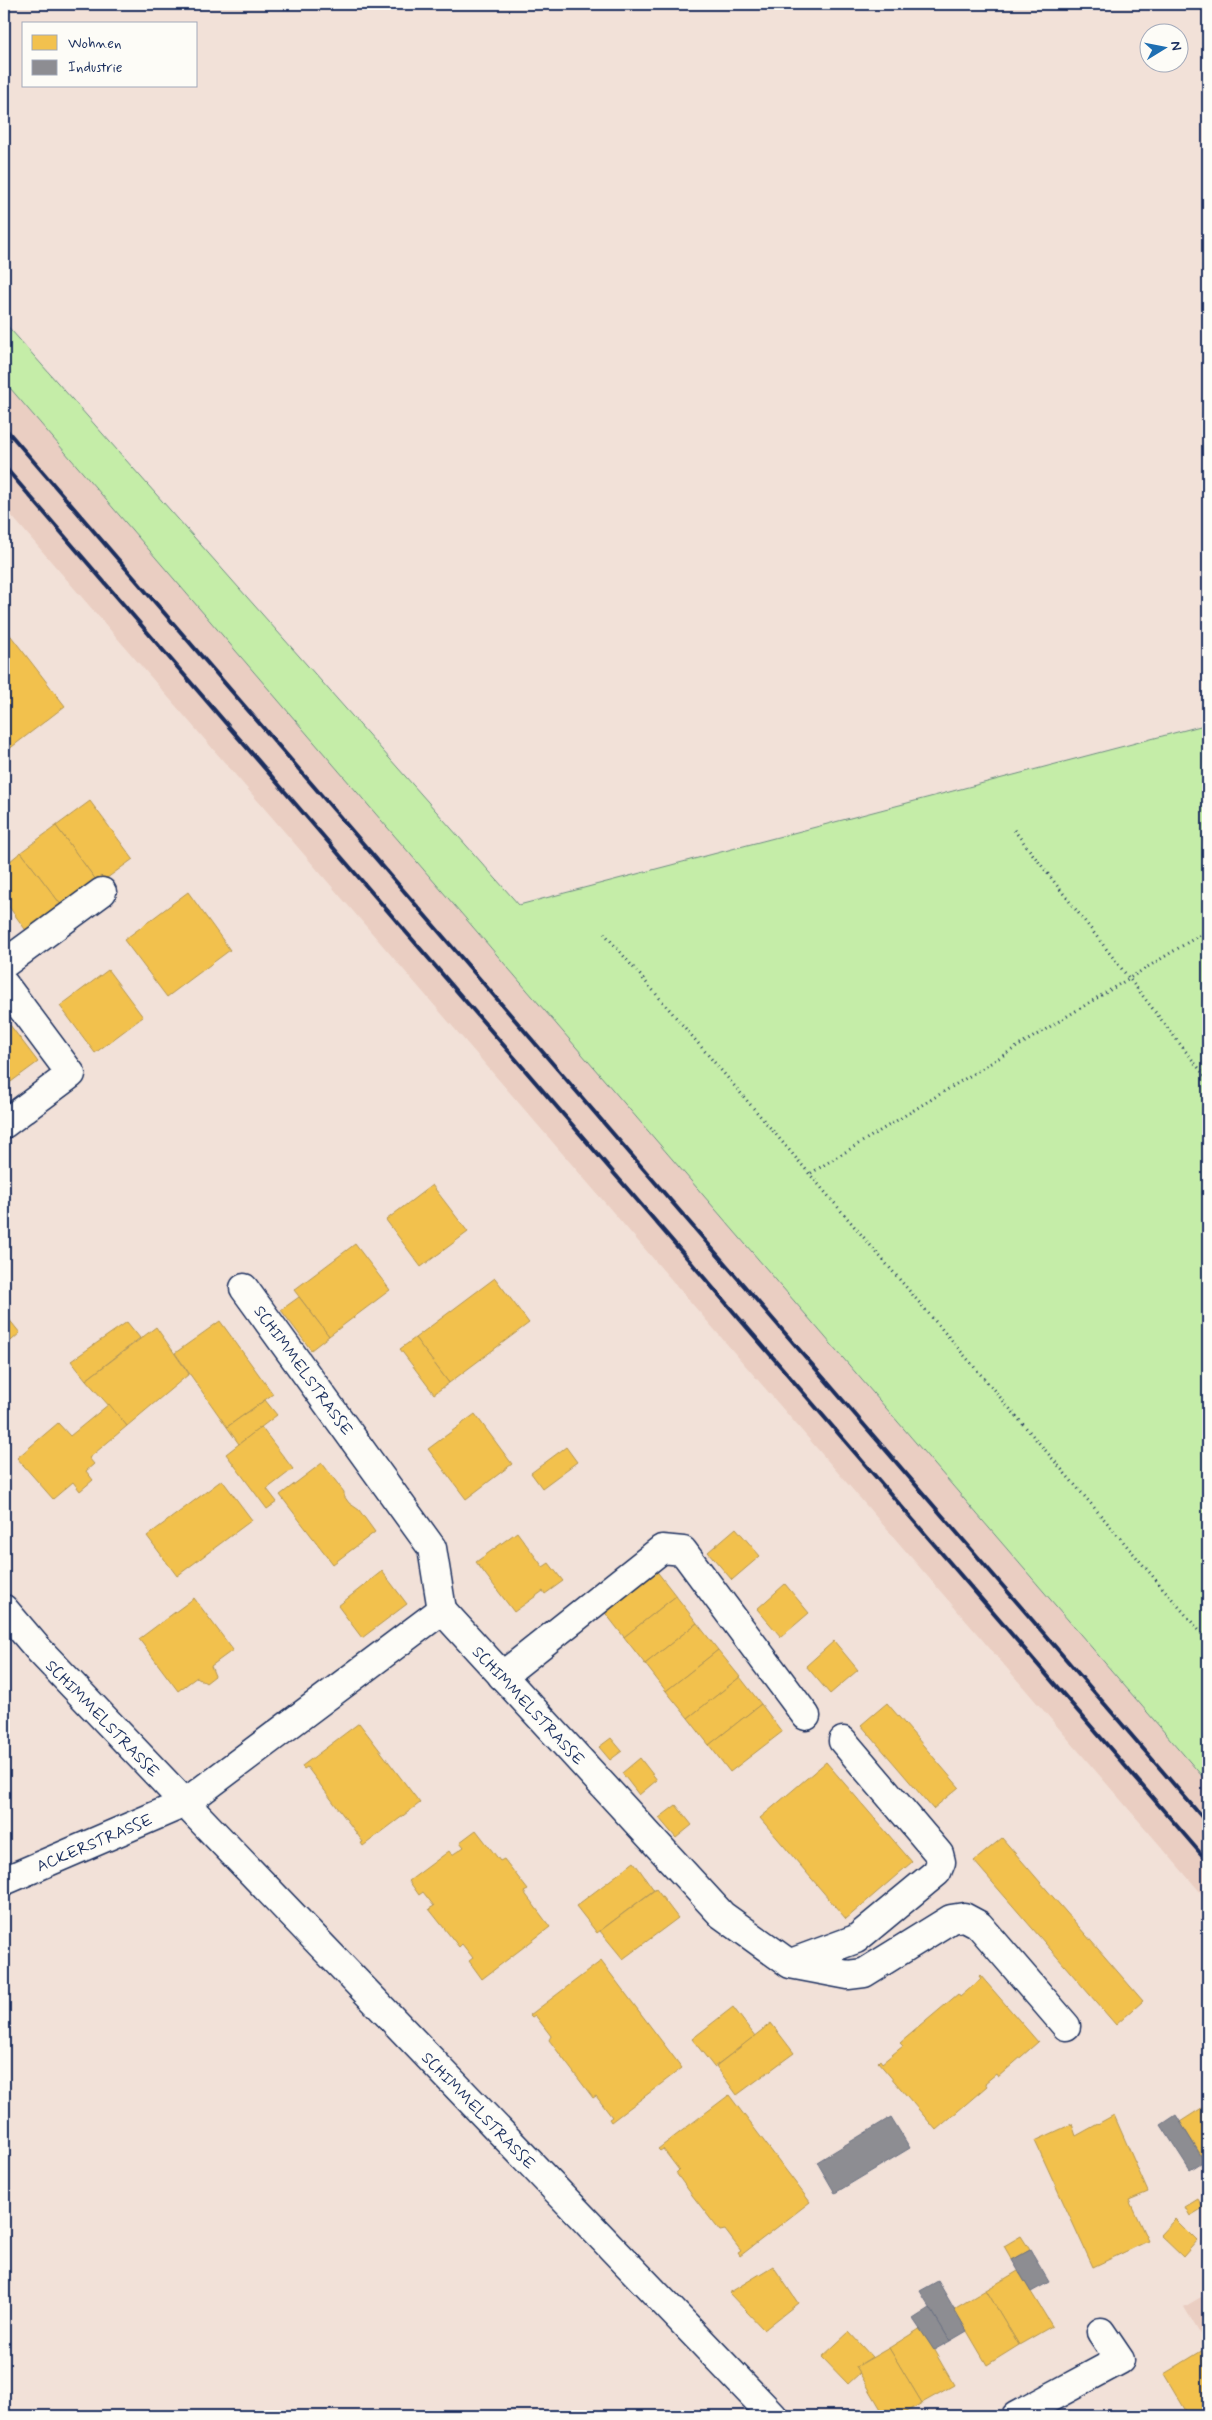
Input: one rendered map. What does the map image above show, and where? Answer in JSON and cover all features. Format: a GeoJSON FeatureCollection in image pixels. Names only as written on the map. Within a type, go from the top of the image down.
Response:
{"type":"FeatureCollection","features":[{"type":"Feature","properties":{"kind":"street"},"geometry":{"type":"LineString","coordinates":[[4,964],[102,892]]}},
{"type":"Feature","properties":{"kind":"street"},"geometry":{"type":"LineString","coordinates":[[4,984],[71,1074],[4,1124]]}},
{"type":"Feature","properties":{"kind":"street","name":"SCHIMMELSTRASSE"},"geometry":{"type":"LineString","coordinates":[[244,1288],[432,1548],[442,1610],[722,1915],[790,1964]]}},
{"type":"Feature","properties":{"kind":"street"},"geometry":{"type":"LineString","coordinates":[[502,1676],[662,1549],[683,1551],[806,1716]]}},
{"type":"Feature","properties":{"kind":"street","name":"SCHIMMELSTRASSE"},"geometry":{"type":"LineString","coordinates":[[4,1609],[39,1650],[773,2416]]}},
{"type":"Feature","properties":{"kind":"street"},"geometry":{"type":"LineString","coordinates":[[185,1803],[442,1610]]}},
{"type":"Feature","properties":{"kind":"street"},"geometry":{"type":"LineString","coordinates":[[790,1964],[856,1939],[938,1872],[941,1862],[938,1854],[843,1741]]}},
{"type":"Feature","properties":{"kind":"street","name":"ACKERSTRASSE"},"geometry":{"type":"LineString","coordinates":[[4,1881],[185,1803]]}},
{"type":"Feature","properties":{"kind":"street"},"geometry":{"type":"LineString","coordinates":[[790,1964],[848,1975],[864,1973],[951,1919],[964,1917],[979,1925],[1066,2026]]}},
{"type":"Feature","properties":{"kind":"street"},"geometry":{"type":"LineString","coordinates":[[1016,2416],[1120,2360],[1101,2332]]}},
{"type":"Feature","properties":{"kind":"path"},"geometry":{"type":"LineString","coordinates":[[1014,830],[1208,1080]]}},
{"type":"Feature","properties":{"kind":"path"},"geometry":{"type":"LineString","coordinates":[[811,1173],[1208,930]]}},
{"type":"Feature","properties":{"kind":"path"},"geometry":{"type":"LineString","coordinates":[[604,933],[811,1173],[1208,1641]]}},
{"type":"Feature","properties":{"kind":"shaded area"},"geometry":{"type":"Polygon","coordinates":[[[4,381],[1208,1783],[1208,1901],[4,507],[4,381]]]}},
{"type":"Feature","properties":{"kind":"shaded area"},"geometry":{"type":"Polygon","coordinates":[[[1208,2293],[1208,2336],[1203,2339],[1184,2307],[1208,2293]]]}},
{"type":"Feature","properties":{"kind":"green space"},"geometry":{"type":"Polygon","coordinates":[[[4,322],[519,905],[1208,724],[1208,1783],[4,381],[4,322]]]}},
{"type":"Feature","properties":{"kind":"building: Wohnen"},"geometry":{"type":"Polygon","coordinates":[[[4,627],[65,706],[4,753],[4,627]]]}},
{"type":"Feature","properties":{"kind":"building: Wohnen"},"geometry":{"type":"Polygon","coordinates":[[[90,801],[133,859],[99,884],[56,826],[90,801]]]}},
{"type":"Feature","properties":{"kind":"building: Wohnen"},"geometry":{"type":"Polygon","coordinates":[[[56,826],[99,884],[65,910],[21,852],[56,826]]]}},
{"type":"Feature","properties":{"kind":"building: Wohnen"},"geometry":{"type":"Polygon","coordinates":[[[21,852],[65,910],[30,936],[4,900],[4,866],[21,852]]]}},
{"type":"Feature","properties":{"kind":"building: Wohnen"},"geometry":{"type":"Polygon","coordinates":[[[188,892],[230,950],[167,997],[124,940],[188,892]]]}},
{"type":"Feature","properties":{"kind":"building: Wohnen"},"geometry":{"type":"Polygon","coordinates":[[[108,970],[143,1017],[95,1053],[60,1006],[108,970]]]}},
{"type":"Feature","properties":{"kind":"building: Wohnen"},"geometry":{"type":"Polygon","coordinates":[[[10,1025],[38,1062],[4,1087],[4,1029],[10,1025]]]}},
{"type":"Feature","properties":{"kind":"building: Wohnen"},"geometry":{"type":"Polygon","coordinates":[[[432,1185],[468,1232],[421,1267],[386,1220],[432,1185]]]}},
{"type":"Feature","properties":{"kind":"building: Wohnen"},"geometry":{"type":"Polygon","coordinates":[[[355,1244],[390,1290],[329,1336],[294,1290],[355,1244]]]}},
{"type":"Feature","properties":{"kind":"building: Wohnen"},"geometry":{"type":"Polygon","coordinates":[[[495,1278],[529,1323],[449,1383],[415,1338],[495,1278]]]}},
{"type":"Feature","properties":{"kind":"building: Wohnen"},"geometry":{"type":"Polygon","coordinates":[[[299,1297],[329,1336],[311,1350],[281,1310],[299,1297]]]}},
{"type":"Feature","properties":{"kind":"building: Wohnen"},"geometry":{"type":"Polygon","coordinates":[[[4,1313],[20,1333],[4,1347],[4,1313]]]}},
{"type":"Feature","properties":{"kind":"building: Wohnen"},"geometry":{"type":"Polygon","coordinates":[[[220,1321],[273,1394],[227,1427],[175,1353],[220,1321]]]}},
{"type":"Feature","properties":{"kind":"building: Wohnen"},"geometry":{"type":"Polygon","coordinates":[[[127,1322],[140,1338],[86,1380],[71,1361],[127,1322]]]}},
{"type":"Feature","properties":{"kind":"building: Wohnen"},"geometry":{"type":"Polygon","coordinates":[[[156,1327],[189,1374],[127,1426],[86,1380],[156,1327]]]}},
{"type":"Feature","properties":{"kind":"building: Wohnen"},"geometry":{"type":"Polygon","coordinates":[[[415,1338],[449,1383],[434,1394],[400,1349],[415,1338]]]}},
{"type":"Feature","properties":{"kind":"building: Wohnen"},"geometry":{"type":"Polygon","coordinates":[[[265,1400],[277,1415],[239,1444],[227,1427],[265,1400]]]}},
{"type":"Feature","properties":{"kind":"building: Wohnen"},"geometry":{"type":"Polygon","coordinates":[[[109,1404],[127,1426],[89,1458],[94,1464],[86,1471],[93,1480],[80,1491],[73,1482],[53,1499],[17,1458],[58,1423],[70,1436],[109,1404]]]}},
{"type":"Feature","properties":{"kind":"building: Wohnen"},"geometry":{"type":"Polygon","coordinates":[[[475,1414],[512,1464],[466,1499],[428,1449],[475,1414]]]}},
{"type":"Feature","properties":{"kind":"building: Wohnen"},"geometry":{"type":"Polygon","coordinates":[[[261,1427],[293,1469],[267,1489],[277,1502],[267,1509],[226,1454],[261,1427]]]}},
{"type":"Feature","properties":{"kind":"building: Wohnen"},"geometry":{"type":"Polygon","coordinates":[[[566,1447],[577,1462],[542,1488],[531,1473],[566,1447]]]}},
{"type":"Feature","properties":{"kind":"building: Wohnen"},"geometry":{"type":"Polygon","coordinates":[[[322,1463],[344,1492],[344,1496],[349,1503],[359,1510],[375,1532],[333,1564],[280,1495],[322,1463]]]}},
{"type":"Feature","properties":{"kind":"building: Wohnen"},"geometry":{"type":"Polygon","coordinates":[[[222,1480],[252,1520],[177,1576],[147,1536],[222,1480]]]}},
{"type":"Feature","properties":{"kind":"building: Wohnen"},"geometry":{"type":"Polygon","coordinates":[[[736,1528],[760,1556],[732,1580],[708,1552],[736,1528]]]}},
{"type":"Feature","properties":{"kind":"building: Wohnen"},"geometry":{"type":"Polygon","coordinates":[[[517,1532],[543,1567],[549,1563],[563,1581],[545,1594],[543,1591],[514,1612],[476,1562],[517,1532]]]}},
{"type":"Feature","properties":{"kind":"building: Wohnen"},"geometry":{"type":"Polygon","coordinates":[[[655,1569],[676,1596],[624,1637],[603,1610],[655,1569]]]}},
{"type":"Feature","properties":{"kind":"building: Wohnen"},"geometry":{"type":"Polygon","coordinates":[[[382,1571],[407,1604],[362,1638],[338,1606],[382,1571]]]}},
{"type":"Feature","properties":{"kind":"building: Wohnen"},"geometry":{"type":"Polygon","coordinates":[[[785,1584],[809,1613],[781,1637],[757,1609],[785,1584]]]}},
{"type":"Feature","properties":{"kind":"building: Wohnen"},"geometry":{"type":"Polygon","coordinates":[[[676,1596],[697,1623],[645,1664],[624,1637],[676,1596]]]}},
{"type":"Feature","properties":{"kind":"building: Wohnen"},"geometry":{"type":"Polygon","coordinates":[[[194,1598],[233,1650],[211,1666],[215,1676],[206,1683],[197,1677],[178,1691],[139,1639],[194,1598]]]}},
{"type":"Feature","properties":{"kind":"building: Wohnen"},"geometry":{"type":"Polygon","coordinates":[[[697,1623],[718,1650],[666,1691],[645,1664],[697,1623]]]}},
{"type":"Feature","properties":{"kind":"building: Wohnen"},"geometry":{"type":"Polygon","coordinates":[[[834,1641],[858,1670],[830,1694],[806,1666],[834,1641]]]}},
{"type":"Feature","properties":{"kind":"building: Wohnen"},"geometry":{"type":"Polygon","coordinates":[[[718,1650],[740,1677],[688,1718],[666,1691],[718,1650]]]}},
{"type":"Feature","properties":{"kind":"building: Wohnen"},"geometry":{"type":"Polygon","coordinates":[[[740,1677],[761,1704],[709,1745],[688,1718],[740,1677]]]}},
{"type":"Feature","properties":{"kind":"building: Wohnen"},"geometry":{"type":"Polygon","coordinates":[[[887,1703],[959,1787],[933,1809],[861,1725],[887,1703]]]}},
{"type":"Feature","properties":{"kind":"building: Wohnen"},"geometry":{"type":"Polygon","coordinates":[[[761,1704],[782,1732],[730,1772],[709,1745],[761,1704]]]}},
{"type":"Feature","properties":{"kind":"building: Wohnen"},"geometry":{"type":"Polygon","coordinates":[[[359,1723],[420,1803],[363,1846],[361,1843],[363,1842],[307,1767],[304,1769],[302,1766],[359,1723]]]}},
{"type":"Feature","properties":{"kind":"building: Wohnen"},"geometry":{"type":"Polygon","coordinates":[[[611,1738],[622,1751],[610,1760],[599,1747],[611,1738]]]}},
{"type":"Feature","properties":{"kind":"building: Wohnen"},"geometry":{"type":"Polygon","coordinates":[[[640,1758],[657,1780],[639,1795],[622,1773],[640,1758]]]}},
{"type":"Feature","properties":{"kind":"building: Wohnen"},"geometry":{"type":"Polygon","coordinates":[[[826,1762],[912,1862],[846,1919],[760,1818],[826,1762]]]}},
{"type":"Feature","properties":{"kind":"building: Wohnen"},"geometry":{"type":"Polygon","coordinates":[[[676,1805],[692,1825],[676,1838],[659,1818],[676,1805]]]}},
{"type":"Feature","properties":{"kind":"building: Wohnen"},"geometry":{"type":"Polygon","coordinates":[[[476,1830],[500,1861],[504,1859],[528,1890],[524,1892],[550,1927],[482,1979],[469,1961],[473,1958],[462,1944],[459,1947],[429,1909],[434,1906],[423,1892],[419,1895],[409,1881],[449,1851],[452,1855],[464,1847],[460,1842],[476,1830]]]}},
{"type":"Feature","properties":{"kind":"building: Wohnen"},"geometry":{"type":"Polygon","coordinates":[[[1002,1838],[1143,2001],[1116,2025],[974,1861],[1002,1838]]]}},
{"type":"Feature","properties":{"kind":"building: Wohnen"},"geometry":{"type":"Polygon","coordinates":[[[634,1862],[654,1890],[597,1933],[576,1906],[634,1862]]]}},
{"type":"Feature","properties":{"kind":"building: Wohnen"},"geometry":{"type":"Polygon","coordinates":[[[656,1889],[678,1918],[623,1959],[600,1931],[656,1889]]]}},
{"type":"Feature","properties":{"kind":"building: Wohnen"},"geometry":{"type":"Polygon","coordinates":[[[601,1961],[682,2068],[611,2122],[609,2119],[612,2117],[596,2096],[593,2098],[549,2040],[551,2036],[535,2015],[532,2017],[530,2015],[601,1961]]]}},
{"type":"Feature","properties":{"kind":"building: Wohnen"},"geometry":{"type":"Polygon","coordinates":[[[980,1975],[1038,2042],[998,2077],[996,2074],[985,2083],[987,2086],[936,2130],[878,2062],[880,2060],[882,2063],[903,2046],[900,2043],[958,1994],[960,1997],[981,1979],[980,1975]]]}},
{"type":"Feature","properties":{"kind":"building: Wohnen"},"geometry":{"type":"Polygon","coordinates":[[[733,2007],[755,2036],[714,2067],[692,2039],[733,2007]]]}},
{"type":"Feature","properties":{"kind":"building: Wohnen"},"geometry":{"type":"Polygon","coordinates":[[[771,2023],[794,2053],[737,2095],[716,2066],[771,2023]]]}},
{"type":"Feature","properties":{"kind":"building: Wohnen"},"geometry":{"type":"Polygon","coordinates":[[[729,2095],[810,2202],[740,2256],[738,2253],[741,2251],[725,2230],[720,2231],[692,2195],[676,2173],[679,2170],[663,2149],[660,2151],[658,2149],[729,2095]]]}},
{"type":"Feature","properties":{"kind":"building: Wohnen"},"geometry":{"type":"Polygon","coordinates":[[[1208,2104],[1208,2166],[1180,2122],[1208,2104]]]}},
{"type":"Feature","properties":{"kind":"building: Wohnen"},"geometry":{"type":"Polygon","coordinates":[[[1114,2115],[1148,2192],[1129,2200],[1148,2241],[1093,2267],[1035,2141],[1072,2124],[1076,2136],[1114,2115]]]}},
{"type":"Feature","properties":{"kind":"building: Wohnen"},"geometry":{"type":"Polygon","coordinates":[[[1198,2199],[1203,2208],[1190,2216],[1185,2207],[1198,2199]]]}},
{"type":"Feature","properties":{"kind":"building: Wohnen"},"geometry":{"type":"Polygon","coordinates":[[[1175,2219],[1197,2241],[1183,2257],[1160,2235],[1175,2219]]]}},
{"type":"Feature","properties":{"kind":"building: Wohnen"},"geometry":{"type":"Polygon","coordinates":[[[1021,2236],[1030,2250],[1012,2260],[1004,2246],[1021,2236]]]}},
{"type":"Feature","properties":{"kind":"building: Wohnen"},"geometry":{"type":"Polygon","coordinates":[[[773,2266],[798,2303],[764,2330],[729,2293],[773,2266]]]}},
{"type":"Feature","properties":{"kind":"building: Wohnen"},"geometry":{"type":"Polygon","coordinates":[[[1018,2271],[1052,2326],[1019,2345],[986,2290],[1018,2271]]]}},
{"type":"Feature","properties":{"kind":"building: Wohnen"},"geometry":{"type":"Polygon","coordinates":[[[986,2290],[1019,2345],[987,2365],[954,2309],[986,2290]]]}},
{"type":"Feature","properties":{"kind":"building: Wohnen"},"geometry":{"type":"Polygon","coordinates":[[[921,2328],[954,2385],[922,2403],[889,2348],[921,2328]]]}},
{"type":"Feature","properties":{"kind":"building: Wohnen"},"geometry":{"type":"Polygon","coordinates":[[[849,2332],[872,2357],[856,2367],[860,2373],[848,2384],[822,2357],[849,2332]]]}},
{"type":"Feature","properties":{"kind":"building: Wohnen"},"geometry":{"type":"Polygon","coordinates":[[[1208,2347],[1208,2414],[1204,2416],[1189,2416],[1164,2374],[1208,2347]]]}},
{"type":"Feature","properties":{"kind":"building: Wohnen"},"geometry":{"type":"Polygon","coordinates":[[[889,2348],[922,2403],[900,2416],[885,2416],[856,2367],[889,2348]]]}},
{"type":"Feature","properties":{"kind":"building: Industrie"},"geometry":{"type":"Polygon","coordinates":[[[1176,2115],[1204,2161],[1190,2170],[1161,2125],[1176,2115]]]}},
{"type":"Feature","properties":{"kind":"building: Industrie"},"geometry":{"type":"Polygon","coordinates":[[[891,2117],[910,2148],[835,2193],[817,2162],[891,2117]]]}},
{"type":"Feature","properties":{"kind":"building: Industrie"},"geometry":{"type":"Polygon","coordinates":[[[1030,2250],[1049,2282],[1031,2292],[1012,2260],[1030,2250]]]}},
{"type":"Feature","properties":{"kind":"building: Industrie"},"geometry":{"type":"Polygon","coordinates":[[[938,2281],[967,2331],[950,2341],[920,2291],[938,2281]]]}},
{"type":"Feature","properties":{"kind":"building: Industrie"},"geometry":{"type":"Polygon","coordinates":[[[930,2308],[950,2341],[934,2350],[913,2319],[930,2308]]]}},
{"type":"Feature","properties":{"kind":"railway"},"geometry":{"type":"LineString","coordinates":[[4,427],[1208,1824]]}},
{"type":"Feature","properties":{"kind":"railway"},"geometry":{"type":"LineString","coordinates":[[4,466],[1208,1862]]}}]}
